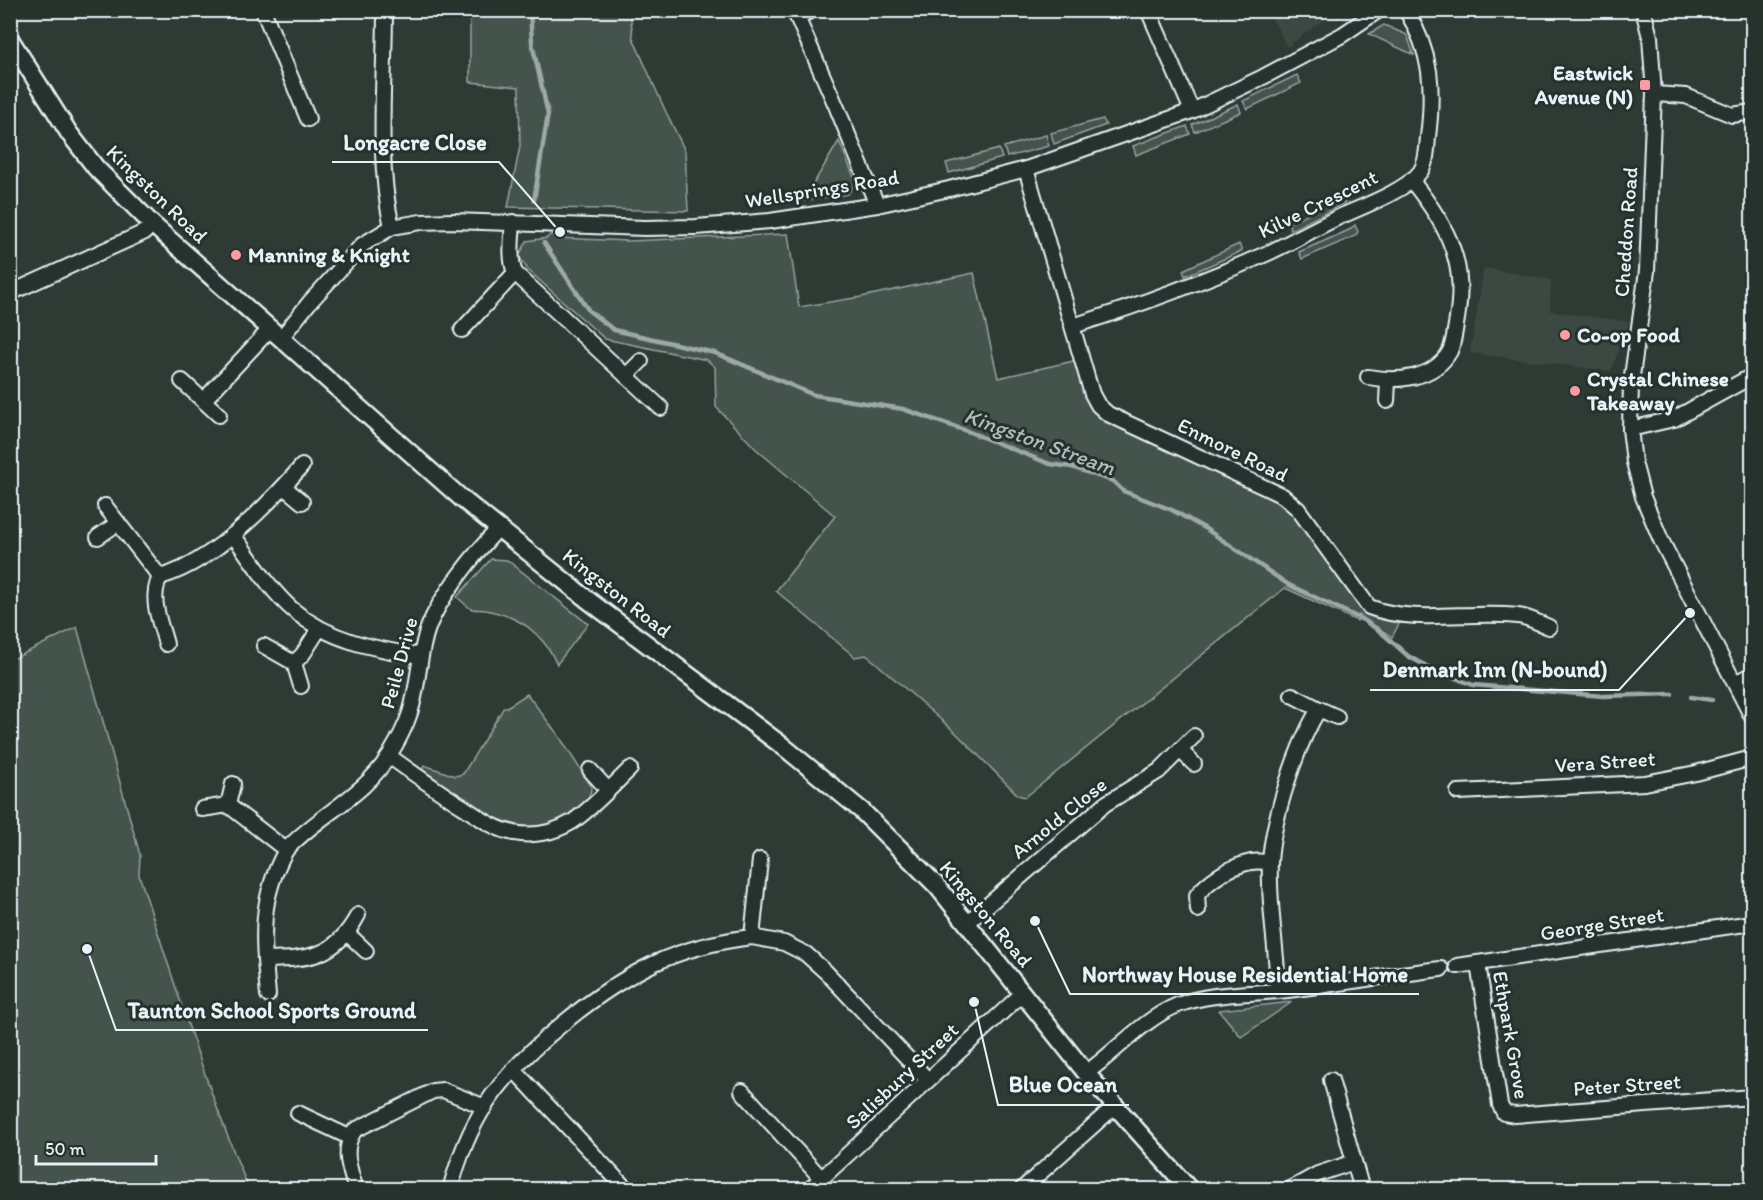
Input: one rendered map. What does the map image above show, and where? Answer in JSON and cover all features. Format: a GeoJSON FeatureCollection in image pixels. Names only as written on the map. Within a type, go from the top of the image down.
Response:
{"type":"FeatureCollection","features":[{"type":"Feature","properties":{"kind":"street"},"geometry":{"type":"LineString","coordinates":[[264,10],[308,119]]}},
{"type":"Feature","properties":{"kind":"street"},"geometry":{"type":"LineString","coordinates":[[385,10],[383,152],[386,194],[392,227]]}},
{"type":"Feature","properties":{"kind":"street"},"geometry":{"type":"LineString","coordinates":[[812,10],[796,14],[877,205]]}},
{"type":"Feature","properties":{"kind":"street"},"geometry":{"type":"LineString","coordinates":[[1148,10],[1192,111]]}},
{"type":"Feature","properties":{"kind":"street","name":"Wellsprings Road"},"geometry":{"type":"LineString","coordinates":[[204,400],[309,303],[362,245],[392,227],[421,222],[513,222],[645,228],[696,227],[770,221],[877,205],[950,189],[1026,169],[1192,111],[1342,35],[1379,10]]}},
{"type":"Feature","properties":{"kind":"street","name":"Kilve Crescent"},"geometry":{"type":"LineString","coordinates":[[1073,326],[1124,310],[1270,252],[1376,201],[1411,180],[1421,171],[1432,105],[1431,75],[1426,53],[1406,10]]}},
{"type":"Feature","properties":{"kind":"street","name":"Cheddon Road"},"geometry":{"type":"LineString","coordinates":[[1643,10],[1650,37],[1654,94],[1647,271],[1631,382],[1630,429],[1634,462],[1643,497],[1661,540],[1752,717]]}},
{"type":"Feature","properties":{"kind":"street","name":"Kingston Road"},"geometry":{"type":"LineString","coordinates":[[10,39],[56,115],[76,142],[96,168],[152,224],[416,459],[499,528],[597,607],[784,747],[862,811],[937,886],[1086,1072],[1190,1190]]}},
{"type":"Feature","properties":{"kind":"street"},"geometry":{"type":"LineString","coordinates":[[1654,94],[1686,96],[1732,115],[1752,112]]}},
{"type":"Feature","properties":{"kind":"street","name":"Enmore Road"},"geometry":{"type":"LineString","coordinates":[[1026,169],[1092,394],[1098,405],[1108,414],[1284,496],[1298,509],[1369,607],[1383,613],[1409,615],[1519,616],[1549,627]]}},
{"type":"Feature","properties":{"kind":"street"},"geometry":{"type":"LineString","coordinates":[[1368,377],[1388,381],[1418,376],[1436,366],[1450,351],[1461,293],[1458,268],[1451,245],[1424,196],[1411,180]]}},
{"type":"Feature","properties":{"kind":"street"},"geometry":{"type":"LineString","coordinates":[[513,222],[512,266],[515,273],[661,408]]}},
{"type":"Feature","properties":{"kind":"street"},"geometry":{"type":"LineString","coordinates":[[10,293],[145,232],[152,224]]}},
{"type":"Feature","properties":{"kind":"street"},"geometry":{"type":"LineString","coordinates":[[462,330],[515,273]]}},
{"type":"Feature","properties":{"kind":"street"},"geometry":{"type":"LineString","coordinates":[[626,376],[641,361]]}},
{"type":"Feature","properties":{"kind":"street"},"geometry":{"type":"LineString","coordinates":[[1630,429],[1674,419],[1752,376]]}},
{"type":"Feature","properties":{"kind":"street"},"geometry":{"type":"LineString","coordinates":[[182,381],[219,415]]}},
{"type":"Feature","properties":{"kind":"street"},"geometry":{"type":"LineString","coordinates":[[1386,401],[1388,381]]}},
{"type":"Feature","properties":{"kind":"street"},"geometry":{"type":"LineString","coordinates":[[160,577],[180,572],[233,535],[269,504],[302,466]]}},
{"type":"Feature","properties":{"kind":"street"},"geometry":{"type":"LineString","coordinates":[[284,487],[302,502]]}},
{"type":"Feature","properties":{"kind":"street"},"geometry":{"type":"LineString","coordinates":[[105,506],[160,577]]}},
{"type":"Feature","properties":{"kind":"street"},"geometry":{"type":"LineString","coordinates":[[99,537],[118,523]]}},
{"type":"Feature","properties":{"kind":"street","name":"Peile Drive"},"geometry":{"type":"LineString","coordinates":[[268,995],[264,919],[266,900],[276,867],[286,850],[299,836],[363,787],[379,771],[389,756],[400,738],[410,712],[421,656],[435,610],[499,528]]}},
{"type":"Feature","properties":{"kind":"street"},"geometry":{"type":"LineString","coordinates":[[233,535],[276,592],[292,609],[319,629],[373,649],[421,656]]}},
{"type":"Feature","properties":{"kind":"street"},"geometry":{"type":"LineString","coordinates":[[160,577],[153,599],[166,644]]}},
{"type":"Feature","properties":{"kind":"street"},"geometry":{"type":"LineString","coordinates":[[294,663],[303,654],[319,629]]}},
{"type":"Feature","properties":{"kind":"street"},"geometry":{"type":"LineString","coordinates":[[264,646],[294,663],[301,686]]}},
{"type":"Feature","properties":{"kind":"street"},"geometry":{"type":"LineString","coordinates":[[1736,682],[1752,675]]}},
{"type":"Feature","properties":{"kind":"street"},"geometry":{"type":"LineString","coordinates":[[1292,695],[1337,717]]}},
{"type":"Feature","properties":{"kind":"street"},"geometry":{"type":"LineString","coordinates":[[1278,991],[1270,902],[1270,862],[1273,840],[1291,770],[1309,726],[1319,709]]}},
{"type":"Feature","properties":{"kind":"street","name":"Arnold Close"},"geometry":{"type":"LineString","coordinates":[[967,923],[1105,804],[1159,771],[1194,736]]}},
{"type":"Feature","properties":{"kind":"street"},"geometry":{"type":"LineString","coordinates":[[1180,750],[1194,764]]}},
{"type":"Feature","properties":{"kind":"street"},"geometry":{"type":"LineString","coordinates":[[389,756],[427,784],[475,814],[498,828],[514,833],[535,834],[557,829],[580,815],[630,769]]}},
{"type":"Feature","properties":{"kind":"street","name":"Vera Street"},"geometry":{"type":"LineString","coordinates":[[1458,792],[1645,783],[1696,773],[1752,758]]}},
{"type":"Feature","properties":{"kind":"street"},"geometry":{"type":"LineString","coordinates":[[590,770],[608,790]]}},
{"type":"Feature","properties":{"kind":"street"},"geometry":{"type":"LineString","coordinates":[[228,805],[233,783]]}},
{"type":"Feature","properties":{"kind":"street"},"geometry":{"type":"LineString","coordinates":[[202,809],[228,805],[286,850]]}},
{"type":"Feature","properties":{"kind":"street"},"geometry":{"type":"LineString","coordinates":[[752,937],[760,860]]}},
{"type":"Feature","properties":{"kind":"street"},"geometry":{"type":"LineString","coordinates":[[1198,910],[1197,895],[1206,885],[1234,868],[1251,862],[1270,862]]}},
{"type":"Feature","properties":{"kind":"street"},"geometry":{"type":"LineString","coordinates":[[265,960],[288,960],[322,953],[348,934],[358,915]]}},
{"type":"Feature","properties":{"kind":"street","name":"George Street"},"geometry":{"type":"LineString","coordinates":[[1457,966],[1752,923]]}},
{"type":"Feature","properties":{"kind":"street"},"geometry":{"type":"LineString","coordinates":[[348,934],[366,951]]}},
{"type":"Feature","properties":{"kind":"street"},"geometry":{"type":"LineString","coordinates":[[450,1190],[459,1159],[485,1107],[514,1070],[539,1045],[606,992],[654,964],[721,940],[752,937],[784,943],[806,954],[826,972],[928,1080]]}},
{"type":"Feature","properties":{"kind":"street","name":"Ethpark Grove"},"geometry":{"type":"LineString","coordinates":[[1478,964],[1500,1105],[1504,1113]]}},
{"type":"Feature","properties":{"kind":"street"},"geometry":{"type":"LineString","coordinates":[[1086,1072],[1135,1032],[1178,1005],[1221,995],[1278,991],[1442,969]]}},
{"type":"Feature","properties":{"kind":"street","name":"Salisbury Street"},"geometry":{"type":"LineString","coordinates":[[809,1190],[1023,993]]}},
{"type":"Feature","properties":{"kind":"street"},"geometry":{"type":"LineString","coordinates":[[514,1070],[627,1190]]}},
{"type":"Feature","properties":{"kind":"street"},"geometry":{"type":"LineString","coordinates":[[1331,1080],[1362,1190]]}},
{"type":"Feature","properties":{"kind":"street"},"geometry":{"type":"LineString","coordinates":[[356,1190],[347,1157],[349,1137],[355,1130],[433,1090],[443,1090],[485,1107]]}},
{"type":"Feature","properties":{"kind":"street"},"geometry":{"type":"LineString","coordinates":[[742,1091],[822,1179]]}},
{"type":"Feature","properties":{"kind":"street","name":"Peter Street"},"geometry":{"type":"LineString","coordinates":[[1504,1113],[1515,1115],[1752,1097]]}},
{"type":"Feature","properties":{"kind":"street"},"geometry":{"type":"LineString","coordinates":[[1021,1190],[1115,1106]]}},
{"type":"Feature","properties":{"kind":"street"},"geometry":{"type":"LineString","coordinates":[[298,1113],[349,1137]]}},
{"type":"Feature","properties":{"kind":"street"},"geometry":{"type":"LineString","coordinates":[[1289,1190],[1318,1174],[1354,1162]]}},
{"type":"Feature","properties":{"kind":"shaded area"},"geometry":{"type":"Polygon","coordinates":[[[470,11],[630,11],[633,38],[685,151],[688,211],[508,207],[520,146],[519,87],[470,82],[470,11]]]}},
{"type":"Feature","properties":{"kind":"shaded area"},"geometry":{"type":"Polygon","coordinates":[[[1268,11],[1335,11],[1287,47],[1268,11]]]}},
{"type":"Feature","properties":{"kind":"shaded area"},"geometry":{"type":"Polygon","coordinates":[[[1384,25],[1407,35],[1414,55],[1369,34],[1384,25]]]}},
{"type":"Feature","properties":{"kind":"shaded area"},"geometry":{"type":"Polygon","coordinates":[[[1297,75],[1301,83],[1247,109],[1243,101],[1297,75]]]}},
{"type":"Feature","properties":{"kind":"shaded area"},"geometry":{"type":"Polygon","coordinates":[[[1238,104],[1241,112],[1195,132],[1192,125],[1238,104]]]}},
{"type":"Feature","properties":{"kind":"shaded area"},"geometry":{"type":"Polygon","coordinates":[[[1103,119],[1106,125],[1054,144],[1051,133],[1103,119]]]}},
{"type":"Feature","properties":{"kind":"shaded area"},"geometry":{"type":"Polygon","coordinates":[[[1187,126],[1190,134],[1136,155],[1133,146],[1187,126]]]}},
{"type":"Feature","properties":{"kind":"shaded area"},"geometry":{"type":"Polygon","coordinates":[[[1046,135],[1049,146],[1007,157],[1004,147],[1046,135]]]}},
{"type":"Feature","properties":{"kind":"shaded area"},"geometry":{"type":"Polygon","coordinates":[[[839,141],[856,182],[848,194],[803,201],[839,141]]]}},
{"type":"Feature","properties":{"kind":"shaded area"},"geometry":{"type":"Polygon","coordinates":[[[999,149],[1002,158],[949,173],[946,163],[999,149]]]}},
{"type":"Feature","properties":{"kind":"shaded area"},"geometry":{"type":"Polygon","coordinates":[[[1342,197],[1345,203],[1291,230],[1288,223],[1342,197]]]}},
{"type":"Feature","properties":{"kind":"shaded area"},"geometry":{"type":"Polygon","coordinates":[[[1355,225],[1358,232],[1355,236],[1302,259],[1299,252],[1349,230],[1355,225]]]}},
{"type":"Feature","properties":{"kind":"shaded area"},"geometry":{"type":"Polygon","coordinates":[[[551,234],[555,238],[629,241],[788,234],[799,307],[861,297],[974,273],[998,378],[1074,361],[1088,401],[1104,420],[1283,503],[1294,514],[1358,605],[1399,624],[1392,637],[1359,615],[1357,621],[1285,588],[1033,791],[1025,797],[1018,795],[956,733],[875,662],[866,655],[855,657],[776,591],[835,516],[756,449],[716,407],[715,367],[707,360],[605,339],[528,270],[519,256],[527,241],[547,238],[551,234]]]}},
{"type":"Feature","properties":{"kind":"shaded area"},"geometry":{"type":"Polygon","coordinates":[[[1239,244],[1242,251],[1185,276],[1183,270],[1239,244]]]}},
{"type":"Feature","properties":{"kind":"shaded area"},"geometry":{"type":"Polygon","coordinates":[[[1484,268],[1551,280],[1550,311],[1629,322],[1611,371],[1470,353],[1484,268]]]}},
{"type":"Feature","properties":{"kind":"shaded area"},"geometry":{"type":"Polygon","coordinates":[[[491,559],[507,560],[588,624],[557,664],[544,643],[529,628],[498,613],[472,609],[457,597],[491,559]]]}},
{"type":"Feature","properties":{"kind":"shaded area"},"geometry":{"type":"Polygon","coordinates":[[[77,627],[140,855],[139,875],[205,1073],[249,1189],[11,1189],[11,660],[77,627]]]}},
{"type":"Feature","properties":{"kind":"shaded area"},"geometry":{"type":"Polygon","coordinates":[[[527,694],[559,736],[591,786],[588,798],[574,812],[556,823],[536,827],[516,825],[496,818],[456,796],[422,772],[424,765],[455,776],[463,774],[504,707],[527,694]]]}},
{"type":"Feature","properties":{"kind":"shaded area"},"geometry":{"type":"Polygon","coordinates":[[[1292,1002],[1241,1037],[1219,1010],[1292,1002]]]}},
{"type":"Feature","properties":{"kind":"waterway","name":"Kingston Stream"},"geometry":{"type":"LineString","coordinates":[[530,10],[532,43],[548,114],[534,200]]}},
{"type":"Feature","properties":{"kind":"waterway","name":"Kingston Stream"},"geometry":{"type":"LineString","coordinates":[[544,243],[589,311],[614,330],[715,353],[814,395],[903,409],[967,431],[1050,464],[1072,467],[1113,481],[1123,491],[1172,510],[1206,529],[1289,585],[1363,620],[1381,632],[1408,656],[1430,668],[1473,685],[1603,696],[1672,694]]}},
{"type":"Feature","properties":{"kind":"waterway","name":"Kingston Stream"},"geometry":{"type":"LineString","coordinates":[[1691,697],[1712,700]]}},
{"type":"Feature","properties":{"kind":"place","name":"Eastwick Avenue (N)"},"geometry":{"type":"Point","coordinates":[1645,85]}},
{"type":"Feature","properties":{"kind":"place","name":"Longacre Close"},"geometry":{"type":"Point","coordinates":[560,232]}},
{"type":"Feature","properties":{"kind":"place","name":"Manning & Knight"},"geometry":{"type":"Point","coordinates":[236,255]}},
{"type":"Feature","properties":{"kind":"place","name":"Co-op Food"},"geometry":{"type":"Point","coordinates":[1565,335]}},
{"type":"Feature","properties":{"kind":"place","name":"Crystal Chinese Takeaway"},"geometry":{"type":"Point","coordinates":[1575,391]}},
{"type":"Feature","properties":{"kind":"place","name":"Denmark Inn (N-bound)"},"geometry":{"type":"Point","coordinates":[1690,613]}},
{"type":"Feature","properties":{"kind":"place","name":"Northway House Residential Home"},"geometry":{"type":"Point","coordinates":[1035,921]}},
{"type":"Feature","properties":{"kind":"place","name":"Taunton School Sports Ground"},"geometry":{"type":"Point","coordinates":[87,949]}},
{"type":"Feature","properties":{"kind":"place","name":"Blue Ocean"},"geometry":{"type":"Point","coordinates":[974,1002]}}]}
